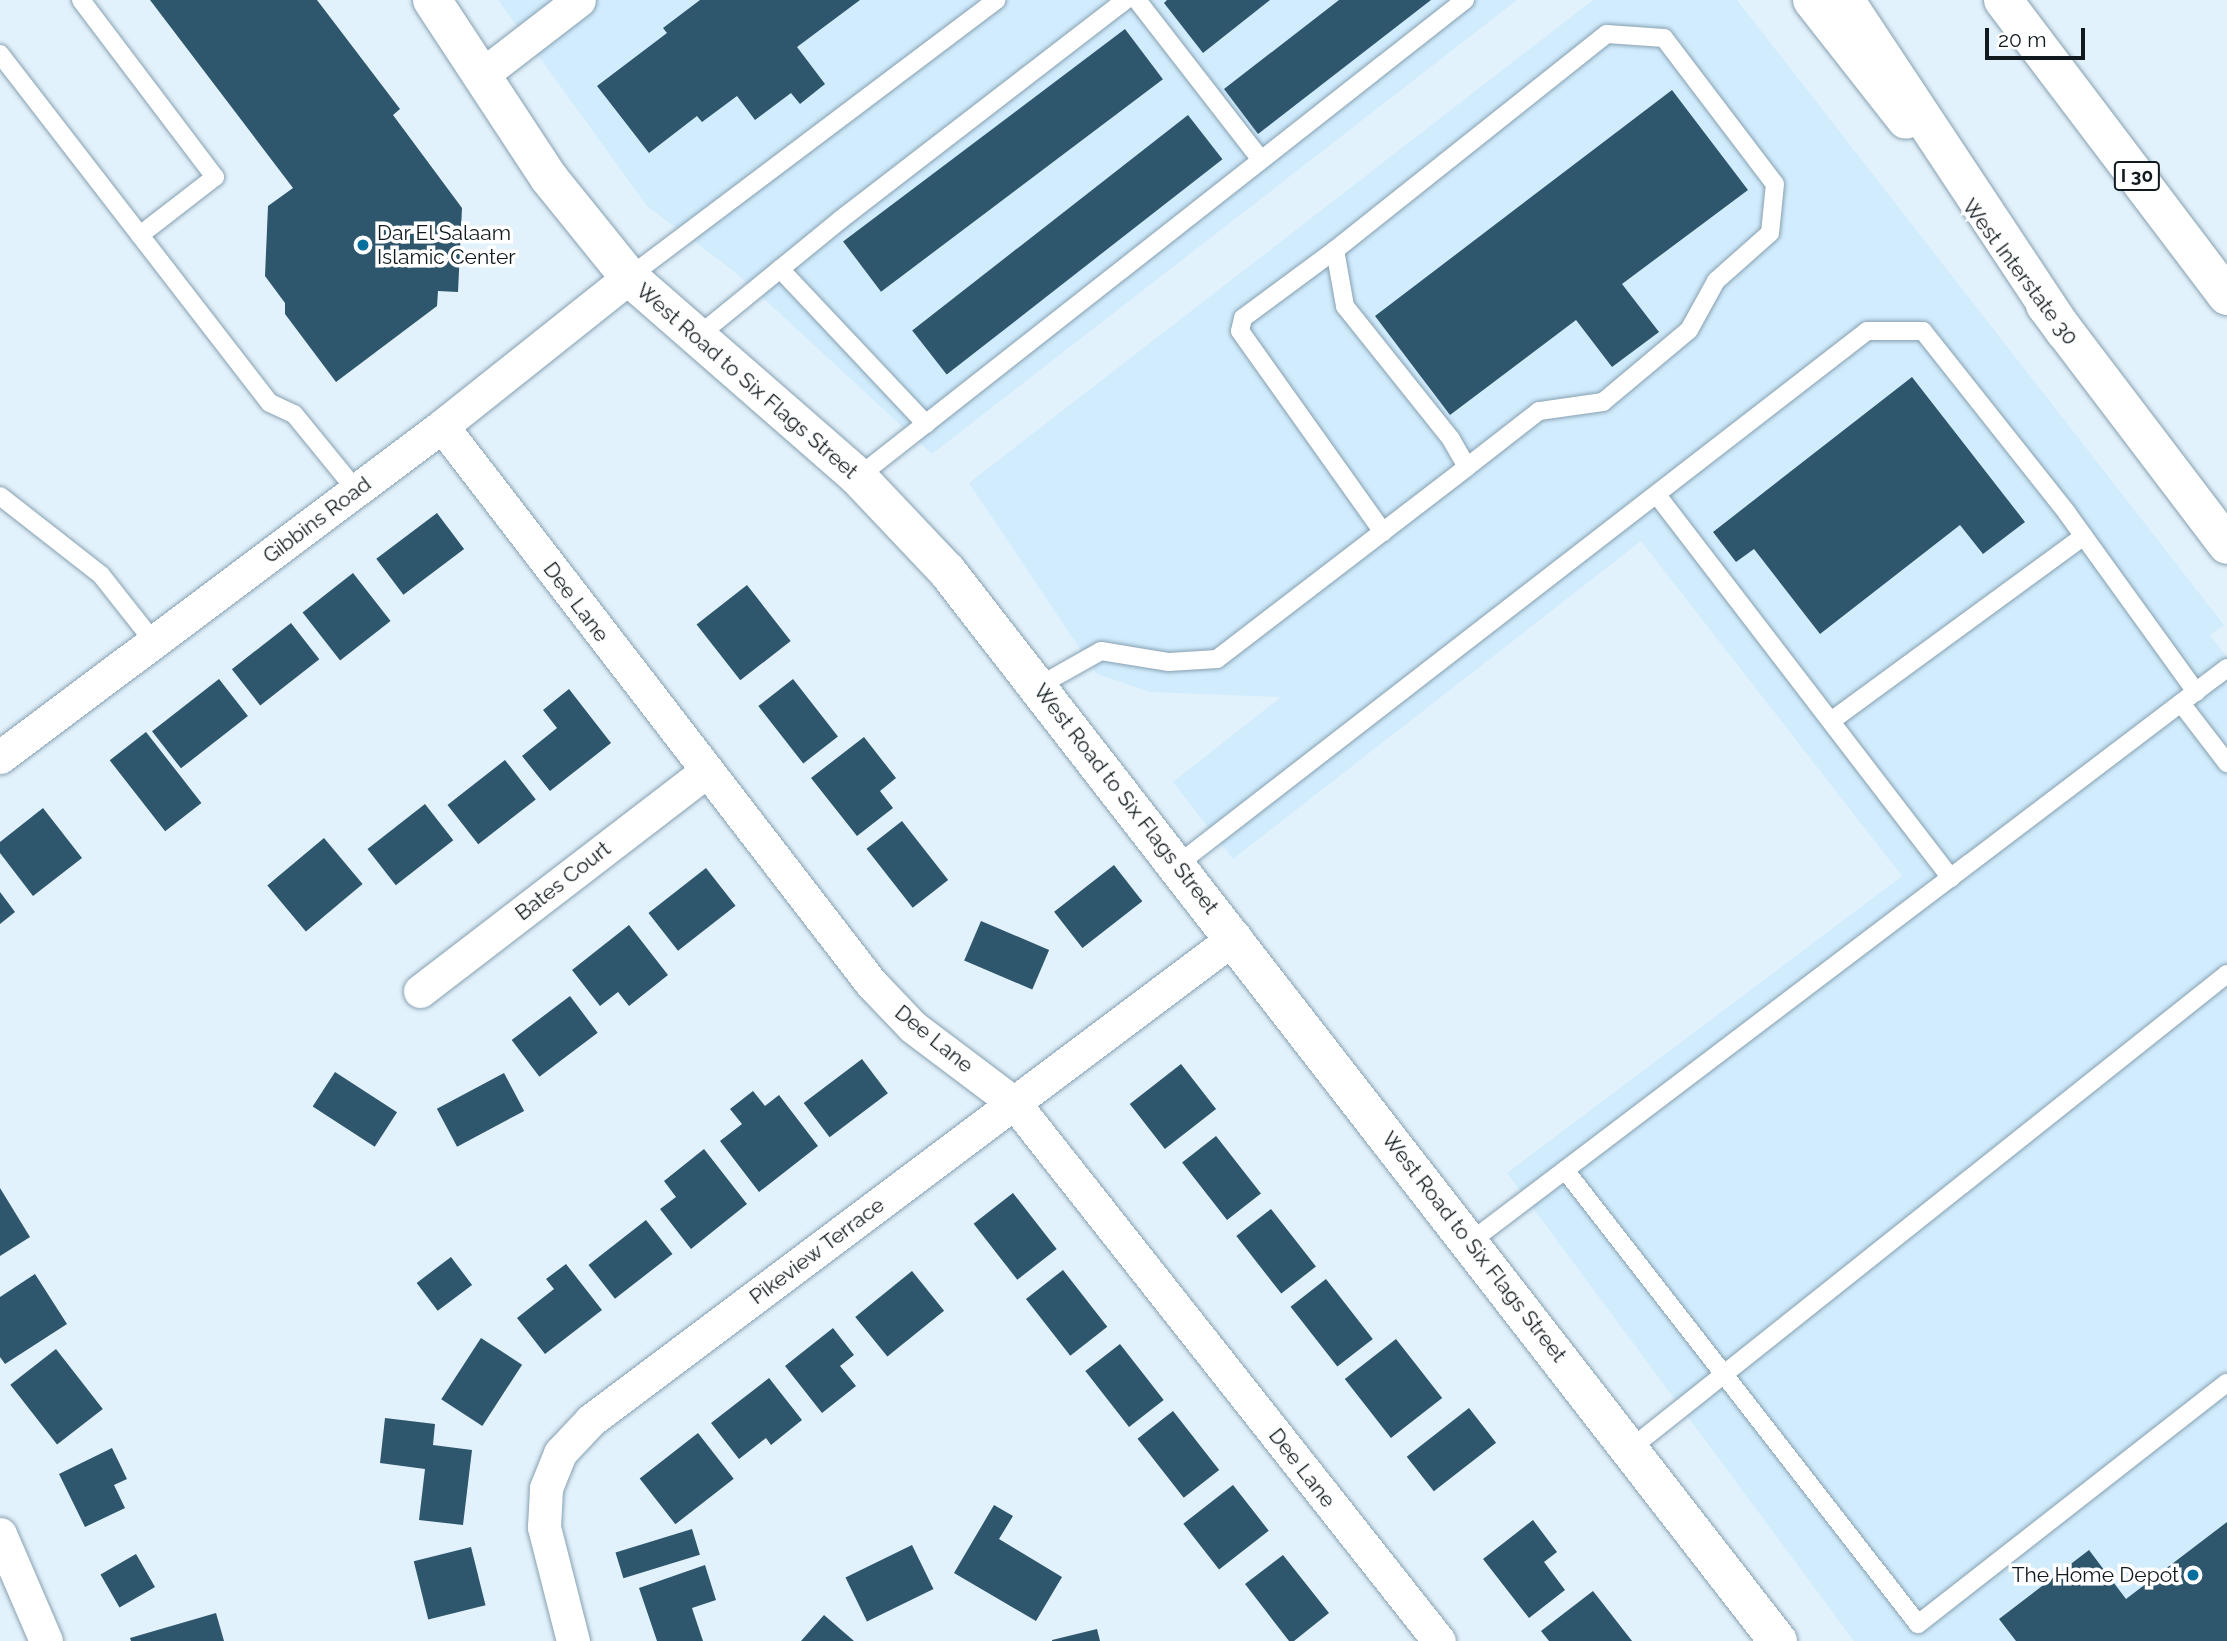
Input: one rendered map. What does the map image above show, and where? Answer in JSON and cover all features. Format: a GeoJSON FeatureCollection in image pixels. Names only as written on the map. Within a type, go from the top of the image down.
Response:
{"type":"FeatureCollection","features":[{"type":"Feature","properties":{"kind":"main road","name":"West Road to Six Flags Street"},"geometry":{"type":"LineString","coordinates":[[432,0],[549,178],[629,278],[858,477],[947,571],[1235,937],[1773,1639]]}},
{"type":"Feature","properties":{"kind":"main road","name":"West Interstate 30"},"geometry":{"type":"LineString","coordinates":[[1812,0],[2227,545]]}},
{"type":"Feature","properties":{"kind":"main road"},"geometry":{"type":"LineString","coordinates":[[1845,0],[2065,332]]}},
{"type":"Feature","properties":{"kind":"main road","name":"I 30"},"geometry":{"type":"LineString","coordinates":[[2003,0],[2227,296]]}},
{"type":"Feature","properties":{"kind":"street"},"geometry":{"type":"LineString","coordinates":[[483,74],[563,5]]}},
{"type":"Feature","properties":{"kind":"street","name":"Gibbins Road"},"geometry":{"type":"LineString","coordinates":[[0,757],[442,426],[629,278]]}},
{"type":"Feature","properties":{"kind":"street","name":"Dee Lane"},"geometry":{"type":"LineString","coordinates":[[442,426],[705,772],[871,983],[914,1027],[1016,1104],[1439,1641]]}},
{"type":"Feature","properties":{"kind":"street","name":"Bates Court"},"geometry":{"type":"LineString","coordinates":[[420,991],[705,772]]}},
{"type":"Feature","properties":{"kind":"street","name":"Pikeview Terrace"},"geometry":{"type":"LineString","coordinates":[[573,1641],[544,1527],[546,1488],[560,1453],[591,1420],[1016,1104],[1235,937]]}},
{"type":"Feature","properties":{"kind":"street"},"geometry":{"type":"LineString","coordinates":[[0,1534],[46,1641]]}},
{"type":"Feature","properties":{"kind":"lane"},"geometry":{"type":"LineString","coordinates":[[81,0],[215,177],[140,235]]}},
{"type":"Feature","properties":{"kind":"lane"},"geometry":{"type":"LineString","coordinates":[[629,278],[996,0]]}},
{"type":"Feature","properties":{"kind":"lane"},"geometry":{"type":"LineString","coordinates":[[698,336],[1126,0]]}},
{"type":"Feature","properties":{"kind":"lane"},"geometry":{"type":"LineString","coordinates":[[1137,0],[1261,160]]}},
{"type":"Feature","properties":{"kind":"lane"},"geometry":{"type":"LineString","coordinates":[[858,477],[1465,0]]}},
{"type":"Feature","properties":{"kind":"lane"},"geometry":{"type":"LineString","coordinates":[[1037,687],[1101,651],[1169,662],[1217,659],[1383,532],[1539,411],[1603,402],[1689,330],[1716,281],[1770,233],[1775,184],[1664,38],[1607,34],[1335,250],[1243,318],[1240,331],[1383,532]]}},
{"type":"Feature","properties":{"kind":"lane"},"geometry":{"type":"LineString","coordinates":[[0,54],[270,403],[294,414],[356,491]]}},
{"type":"Feature","properties":{"kind":"lane"},"geometry":{"type":"LineString","coordinates":[[1335,250],[1345,306],[1451,439],[1467,467]]}},
{"type":"Feature","properties":{"kind":"lane"},"geometry":{"type":"LineString","coordinates":[[780,269],[926,424]]}},
{"type":"Feature","properties":{"kind":"lane"},"geometry":{"type":"LineString","coordinates":[[1177,865],[1867,331],[1923,331],[2084,536],[2196,692]]}},
{"type":"Feature","properties":{"kind":"lane"},"geometry":{"type":"LineString","coordinates":[[1657,495],[1951,878]]}},
{"type":"Feature","properties":{"kind":"lane"},"geometry":{"type":"LineString","coordinates":[[0,496],[101,575],[154,642]]}},
{"type":"Feature","properties":{"kind":"lane"},"geometry":{"type":"LineString","coordinates":[[1830,721],[2084,536]]}},
{"type":"Feature","properties":{"kind":"lane"},"geometry":{"type":"LineString","coordinates":[[1470,1242],[2227,668]]}},
{"type":"Feature","properties":{"kind":"lane"},"geometry":{"type":"LineString","coordinates":[[2181,703],[2227,763]]}},
{"type":"Feature","properties":{"kind":"lane"},"geometry":{"type":"LineString","coordinates":[[1630,1450],[2227,974]]}},
{"type":"Feature","properties":{"kind":"lane"},"geometry":{"type":"LineString","coordinates":[[1565,1170],[1919,1624],[2227,1383]]}},
{"type":"Feature","properties":{"kind":"shaded area"},"geometry":{"type":"Polygon","coordinates":[[[498,0],[1517,0],[932,454],[735,272],[647,206],[498,0]]]}},
{"type":"Feature","properties":{"kind":"shaded area"},"geometry":{"type":"Polygon","coordinates":[[[1593,0],[1737,0],[2224,625],[2210,635],[2227,657],[2227,1641],[1854,1641],[1507,1173],[1902,876],[1641,541],[1233,859],[1173,782],[1281,697],[1150,692],[1097,674],[969,483],[1593,0]]]}},
{"type":"Feature","properties":{"kind":"building"},"geometry":{"type":"Polygon","coordinates":[[[150,0],[317,0],[400,109],[393,115],[462,208],[458,292],[438,291],[437,306],[336,382],[285,314],[285,303],[265,276],[268,206],[293,188],[150,0]]]}},
{"type":"Feature","properties":{"kind":"building"},"geometry":{"type":"Polygon","coordinates":[[[700,0],[860,0],[797,47],[825,84],[800,104],[791,93],[755,120],[737,96],[702,122],[697,116],[649,153],[597,86],[667,33],[663,28],[700,0]]]}},
{"type":"Feature","properties":{"kind":"building"},"geometry":{"type":"Polygon","coordinates":[[[1167,0],[1270,0],[1203,53],[1164,3],[1167,0]]]}},
{"type":"Feature","properties":{"kind":"building"},"geometry":{"type":"Polygon","coordinates":[[[1339,0],[1431,0],[1258,134],[1224,89],[1339,0]]]}},
{"type":"Feature","properties":{"kind":"building"},"geometry":{"type":"Polygon","coordinates":[[[1125,29],[1163,79],[881,292],[843,241],[1125,29]]]}},
{"type":"Feature","properties":{"kind":"building"},"geometry":{"type":"Polygon","coordinates":[[[1672,90],[1748,190],[1622,284],[1659,332],[1612,367],[1576,320],[1450,415],[1375,316],[1672,90]]]}},
{"type":"Feature","properties":{"kind":"building"},"geometry":{"type":"Polygon","coordinates":[[[1188,115],[1222,159],[947,375],[912,330],[1188,115]]]}},
{"type":"Feature","properties":{"kind":"building"},"geometry":{"type":"Polygon","coordinates":[[[1912,377],[2025,522],[1983,554],[1960,525],[1820,634],[1754,549],[1736,562],[1713,532],[1912,377]]]}},
{"type":"Feature","properties":{"kind":"building"},"geometry":{"type":"Polygon","coordinates":[[[437,513],[464,549],[403,595],[376,559],[437,513]]]}},
{"type":"Feature","properties":{"kind":"building"},"geometry":{"type":"Polygon","coordinates":[[[353,573],[391,621],[340,660],[303,612],[353,573]]]}},
{"type":"Feature","properties":{"kind":"building"},"geometry":{"type":"Polygon","coordinates":[[[747,585],[791,641],[740,680],[697,624],[747,585]]]}},
{"type":"Feature","properties":{"kind":"building"},"geometry":{"type":"Polygon","coordinates":[[[291,623],[319,659],[260,705],[232,669],[291,623]]]}},
{"type":"Feature","properties":{"kind":"building"},"geometry":{"type":"Polygon","coordinates":[[[219,679],[248,716],[181,768],[152,731],[219,679]]]}},
{"type":"Feature","properties":{"kind":"building"},"geometry":{"type":"Polygon","coordinates":[[[793,679],[838,737],[803,764],[758,706],[793,679]]]}},
{"type":"Feature","properties":{"kind":"building"},"geometry":{"type":"Polygon","coordinates":[[[569,689],[611,743],[550,791],[522,756],[557,728],[543,710],[569,689]]]}},
{"type":"Feature","properties":{"kind":"building"},"geometry":{"type":"Polygon","coordinates":[[[146,732],[201,803],[165,831],[110,760],[146,732]]]}},
{"type":"Feature","properties":{"kind":"building"},"geometry":{"type":"Polygon","coordinates":[[[864,737],[896,778],[880,791],[893,808],[857,836],[811,778],[864,737]]]}},
{"type":"Feature","properties":{"kind":"building"},"geometry":{"type":"Polygon","coordinates":[[[505,760],[536,799],[478,844],[447,805],[505,760]]]}},
{"type":"Feature","properties":{"kind":"building"},"geometry":{"type":"Polygon","coordinates":[[[425,804],[453,840],[396,885],[367,849],[425,804]]]}},
{"type":"Feature","properties":{"kind":"building"},"geometry":{"type":"Polygon","coordinates":[[[43,808],[82,858],[33,896],[0,853],[0,842],[43,808]]]}},
{"type":"Feature","properties":{"kind":"building"},"geometry":{"type":"Polygon","coordinates":[[[902,821],[948,880],[913,908],[867,849],[902,821]]]}},
{"type":"Feature","properties":{"kind":"building"},"geometry":{"type":"Polygon","coordinates":[[[324,838],[363,884],[306,932],[267,886],[324,838]]]}},
{"type":"Feature","properties":{"kind":"building"},"geometry":{"type":"Polygon","coordinates":[[[1114,865],[1142,901],[1082,948],[1054,912],[1114,865]]]}},
{"type":"Feature","properties":{"kind":"building"},"geometry":{"type":"Polygon","coordinates":[[[706,868],[736,906],[678,951],[648,913],[706,868]]]}},
{"type":"Feature","properties":{"kind":"building"},"geometry":{"type":"Polygon","coordinates":[[[0,892],[15,912],[0,924],[0,892]]]}},
{"type":"Feature","properties":{"kind":"building"},"geometry":{"type":"Polygon","coordinates":[[[981,921],[1049,950],[1032,989],[964,961],[981,921]]]}},
{"type":"Feature","properties":{"kind":"building"},"geometry":{"type":"Polygon","coordinates":[[[629,925],[668,975],[629,1006],[618,992],[600,1006],[572,970],[629,925]]]}},
{"type":"Feature","properties":{"kind":"building"},"geometry":{"type":"Polygon","coordinates":[[[570,996],[598,1033],[539,1077],[512,1040],[570,996]]]}},
{"type":"Feature","properties":{"kind":"building"},"geometry":{"type":"Polygon","coordinates":[[[862,1059],[888,1093],[830,1137],[804,1103],[862,1059]]]}},
{"type":"Feature","properties":{"kind":"building"},"geometry":{"type":"Polygon","coordinates":[[[1181,1064],[1216,1109],[1165,1149],[1130,1104],[1181,1064]]]}},
{"type":"Feature","properties":{"kind":"building"},"geometry":{"type":"Polygon","coordinates":[[[335,1072],[397,1112],[375,1147],[313,1106],[335,1072]]]}},
{"type":"Feature","properties":{"kind":"building"},"geometry":{"type":"Polygon","coordinates":[[[504,1073],[524,1111],[457,1147],[437,1109],[504,1073]]]}},
{"type":"Feature","properties":{"kind":"building"},"geometry":{"type":"Polygon","coordinates":[[[753,1091],[765,1106],[779,1095],[818,1146],[759,1192],[720,1141],[742,1124],[730,1109],[753,1091]]]}},
{"type":"Feature","properties":{"kind":"building"},"geometry":{"type":"Polygon","coordinates":[[[1216,1136],[1261,1194],[1227,1220],[1182,1162],[1216,1136]]]}},
{"type":"Feature","properties":{"kind":"building"},"geometry":{"type":"Polygon","coordinates":[[[704,1149],[747,1204],[691,1249],[660,1209],[676,1197],[664,1181],[704,1149]]]}},
{"type":"Feature","properties":{"kind":"building"},"geometry":{"type":"Polygon","coordinates":[[[0,1188],[30,1237],[0,1256],[0,1188]]]}},
{"type":"Feature","properties":{"kind":"building"},"geometry":{"type":"Polygon","coordinates":[[[1013,1193],[1057,1249],[1017,1280],[974,1224],[1013,1193]]]}},
{"type":"Feature","properties":{"kind":"building"},"geometry":{"type":"Polygon","coordinates":[[[1271,1209],[1316,1267],[1281,1294],[1236,1236],[1271,1209]]]}},
{"type":"Feature","properties":{"kind":"building"},"geometry":{"type":"Polygon","coordinates":[[[646,1220],[672,1254],[615,1299],[588,1265],[646,1220]]]}},
{"type":"Feature","properties":{"kind":"building"},"geometry":{"type":"Polygon","coordinates":[[[451,1257],[472,1285],[438,1311],[417,1283],[451,1257]]]}},
{"type":"Feature","properties":{"kind":"building"},"geometry":{"type":"Polygon","coordinates":[[[566,1264],[602,1310],[545,1354],[517,1318],[554,1289],[546,1279],[566,1264]]]}},
{"type":"Feature","properties":{"kind":"building"},"geometry":{"type":"Polygon","coordinates":[[[1063,1270],[1107,1327],[1070,1356],[1026,1299],[1063,1270]]]}},
{"type":"Feature","properties":{"kind":"building"},"geometry":{"type":"Polygon","coordinates":[[[912,1271],[944,1311],[887,1357],[855,1317],[912,1271]]]}},
{"type":"Feature","properties":{"kind":"building"},"geometry":{"type":"Polygon","coordinates":[[[35,1274],[67,1324],[5,1364],[0,1357],[0,1297],[35,1274]]]}},
{"type":"Feature","properties":{"kind":"building"},"geometry":{"type":"Polygon","coordinates":[[[1326,1279],[1373,1339],[1337,1367],[1291,1307],[1326,1279]]]}},
{"type":"Feature","properties":{"kind":"building"},"geometry":{"type":"Polygon","coordinates":[[[833,1328],[854,1355],[840,1366],[856,1386],[822,1413],[785,1366],[833,1328]]]}},
{"type":"Feature","properties":{"kind":"building"},"geometry":{"type":"Polygon","coordinates":[[[481,1338],[522,1365],[482,1426],[441,1399],[481,1338]]]}},
{"type":"Feature","properties":{"kind":"building"},"geometry":{"type":"Polygon","coordinates":[[[1396,1339],[1442,1398],[1391,1438],[1345,1379],[1396,1339]]]}},
{"type":"Feature","properties":{"kind":"building"},"geometry":{"type":"Polygon","coordinates":[[[1120,1344],[1164,1400],[1129,1427],[1085,1371],[1120,1344]]]}},
{"type":"Feature","properties":{"kind":"building"},"geometry":{"type":"Polygon","coordinates":[[[56,1349],[103,1409],[57,1445],[10,1385],[56,1349]]]}},
{"type":"Feature","properties":{"kind":"building"},"geometry":{"type":"Polygon","coordinates":[[[769,1378],[802,1420],[771,1445],[766,1438],[739,1459],[711,1423],[769,1378]]]}},
{"type":"Feature","properties":{"kind":"building"},"geometry":{"type":"Polygon","coordinates":[[[1469,1408],[1496,1443],[1434,1491],[1407,1457],[1469,1408]]]}},
{"type":"Feature","properties":{"kind":"building"},"geometry":{"type":"Polygon","coordinates":[[[1173,1411],[1219,1470],[1184,1498],[1138,1439],[1173,1411]]]}},
{"type":"Feature","properties":{"kind":"building"},"geometry":{"type":"Polygon","coordinates":[[[385,1418],[435,1424],[433,1445],[472,1450],[463,1525],[419,1520],[425,1469],[380,1463],[385,1418]]]}},
{"type":"Feature","properties":{"kind":"building"},"geometry":{"type":"Polygon","coordinates":[[[698,1433],[734,1479],[675,1524],[640,1479],[698,1433]]]}},
{"type":"Feature","properties":{"kind":"building"},"geometry":{"type":"Polygon","coordinates":[[[112,1448],[127,1479],[114,1485],[125,1508],[85,1527],[59,1474],[112,1448]]]}},
{"type":"Feature","properties":{"kind":"building"},"geometry":{"type":"Polygon","coordinates":[[[1233,1485],[1269,1531],[1219,1569],[1183,1524],[1233,1485]]]}},
{"type":"Feature","properties":{"kind":"building"},"geometry":{"type":"Polygon","coordinates":[[[994,1505],[1013,1516],[999,1539],[1062,1577],[1036,1621],[954,1573],[994,1505]]]}},
{"type":"Feature","properties":{"kind":"building"},"geometry":{"type":"Polygon","coordinates":[[[1533,1520],[1557,1552],[1544,1562],[1565,1590],[1529,1618],[1483,1559],[1533,1520]]]}},
{"type":"Feature","properties":{"kind":"building","name":"The Home Depot"},"geometry":{"type":"Polygon","coordinates":[[[2227,1522],[2227,1641],[2016,1641],[1999,1619],[2089,1550],[2126,1599],[2227,1522]]]}},
{"type":"Feature","properties":{"kind":"building"},"geometry":{"type":"Polygon","coordinates":[[[692,1529],[700,1555],[623,1578],[615,1552],[692,1529]]]}},
{"type":"Feature","properties":{"kind":"building"},"geometry":{"type":"Polygon","coordinates":[[[912,1545],[933,1589],[867,1621],[845,1577],[912,1545]]]}},
{"type":"Feature","properties":{"kind":"building"},"geometry":{"type":"Polygon","coordinates":[[[471,1547],[486,1605],[428,1619],[414,1561],[471,1547]]]}},
{"type":"Feature","properties":{"kind":"building"},"geometry":{"type":"Polygon","coordinates":[[[136,1554],[155,1587],[119,1607],[100,1574],[136,1554]]]}},
{"type":"Feature","properties":{"kind":"building"},"geometry":{"type":"Polygon","coordinates":[[[1283,1555],[1329,1613],[1294,1641],[1289,1641],[1245,1584],[1283,1555]]]}},
{"type":"Feature","properties":{"kind":"building"},"geometry":{"type":"Polygon","coordinates":[[[705,1565],[716,1600],[692,1608],[703,1641],[657,1641],[639,1588],[705,1565]]]}},
{"type":"Feature","properties":{"kind":"building"},"geometry":{"type":"Polygon","coordinates":[[[1593,1591],[1632,1641],[1549,1641],[1541,1631],[1593,1591]]]}},
{"type":"Feature","properties":{"kind":"building"},"geometry":{"type":"Polygon","coordinates":[[[216,1613],[224,1641],[131,1641],[130,1638],[216,1613]]]}},
{"type":"Feature","properties":{"kind":"building"},"geometry":{"type":"Polygon","coordinates":[[[824,1615],[854,1641],[801,1641],[824,1615]]]}},
{"type":"Feature","properties":{"kind":"building"},"geometry":{"type":"Polygon","coordinates":[[[1097,1629],[1100,1641],[1052,1641],[1052,1640],[1097,1629]]]}},
{"type":"Feature","properties":{"kind":"place","name":"Dar El Salaam Islamic Center"},"geometry":{"type":"Point","coordinates":[363,245]}},
{"type":"Feature","properties":{"kind":"place","name":"The Home Depot"},"geometry":{"type":"Point","coordinates":[2193,1575]}}]}
